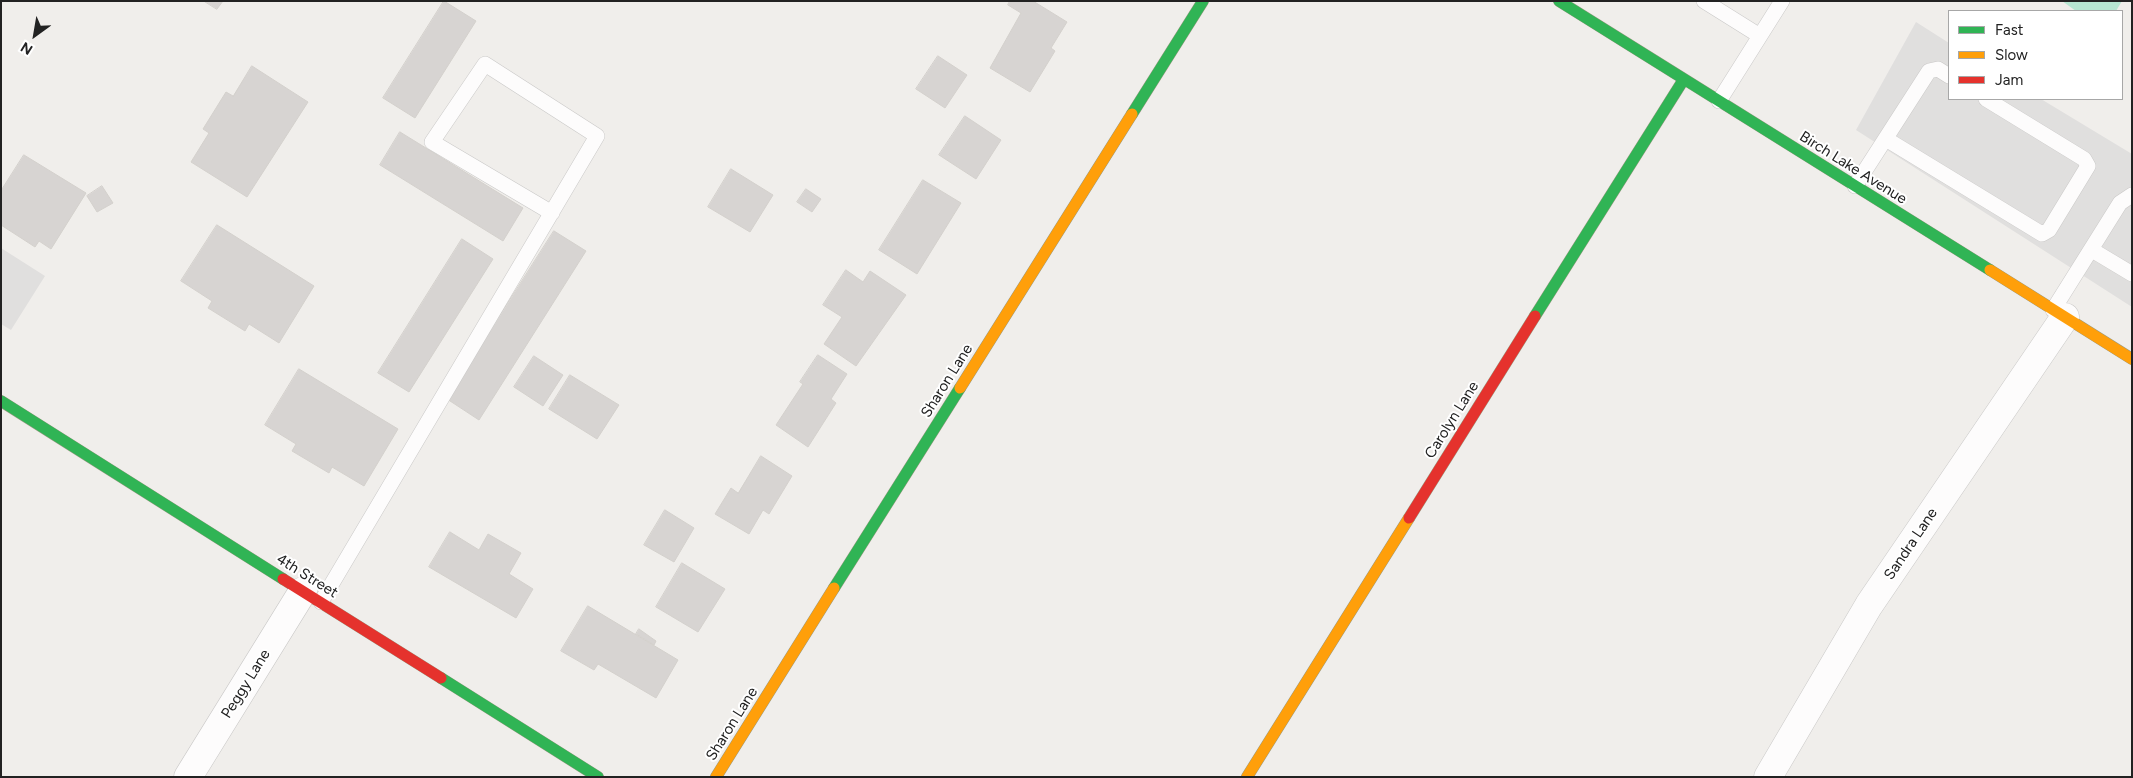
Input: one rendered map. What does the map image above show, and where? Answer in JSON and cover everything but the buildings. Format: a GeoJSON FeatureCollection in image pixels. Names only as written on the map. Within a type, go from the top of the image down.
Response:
{"type":"FeatureCollection","features":[{"type":"Feature","properties":{"kind":"street","name":"Sharon Lane"},"geometry":{"type":"LineString","coordinates":[[716,777],[1203,1]]}},
{"type":"Feature","properties":{"kind":"street","name":"Birch Lake Avenue"},"geometry":{"type":"LineString","coordinates":[[1559,1],[2132,360]]}},
{"type":"Feature","properties":{"kind":"street","name":"Carolyn Lane"},"geometry":{"type":"LineString","coordinates":[[1247,777],[1684,79]]}},
{"type":"Feature","properties":{"kind":"street","name":"Sandra Lane"},"geometry":{"type":"LineString","coordinates":[[1768,777],[1868,605],[2059,314]]}},
{"type":"Feature","properties":{"kind":"street","name":"4th Street"},"geometry":{"type":"LineString","coordinates":[[1,401],[598,777]]}},
{"type":"Feature","properties":{"kind":"street","name":"Peggy Lane"},"geometry":{"type":"LineString","coordinates":[[188,777],[312,597]]}},
{"type":"Feature","properties":{"kind":"lane"},"geometry":{"type":"LineString","coordinates":[[1704,1],[1760,36]]}},
{"type":"Feature","properties":{"kind":"lane"},"geometry":{"type":"LineString","coordinates":[[1719,101],[1782,1]]}},
{"type":"Feature","properties":{"kind":"lane"},"geometry":{"type":"LineString","coordinates":[[312,597],[552,213],[597,136],[485,64],[432,142],[552,213]]}},
{"type":"Feature","properties":{"kind":"lane"},"geometry":{"type":"LineString","coordinates":[[1855,186],[1929,71],[1938,69],[1948,75]]}},
{"type":"Feature","properties":{"kind":"lane"},"geometry":{"type":"LineString","coordinates":[[1886,139],[2042,234],[2049,230],[2088,166],[2084,159],[1988,100]]}},
{"type":"Feature","properties":{"kind":"lane"},"geometry":{"type":"LineString","coordinates":[[2059,314],[2092,250],[2120,203],[2132,195]]}},
{"type":"Feature","properties":{"kind":"lane"},"geometry":{"type":"LineString","coordinates":[[2092,250],[2132,274]]}},
{"type":"Feature","properties":{"kind":"green space"},"geometry":{"type":"Polygon","coordinates":[[[2062,1],[2122,1],[2117,10],[2075,10],[2062,1]]]}},
{"type":"Feature","properties":{"kind":"shaded area"},"geometry":{"type":"Polygon","coordinates":[[[1916,22],[1948,42],[1948,100],[2043,100],[2132,154],[2132,307],[1856,130],[1916,22]]]}},
{"type":"Feature","properties":{"kind":"shaded area"},"geometry":{"type":"Polygon","coordinates":[[[1,248],[45,276],[11,330],[1,324],[1,248]]]}},
{"type":"Feature","properties":{"kind":"traffic: fast"},"geometry":{"type":"LineString","coordinates":[[1132,114],[1203,1]]}},
{"type":"Feature","properties":{"kind":"traffic: fast"},"geometry":{"type":"LineString","coordinates":[[1559,1],[1990,270]]}},
{"type":"Feature","properties":{"kind":"traffic: fast"},"geometry":{"type":"LineString","coordinates":[[1535,316],[1684,79]]}},
{"type":"Feature","properties":{"kind":"traffic: fast"},"geometry":{"type":"LineString","coordinates":[[834,588],[960,388]]}},
{"type":"Feature","properties":{"kind":"traffic: fast"},"geometry":{"type":"LineString","coordinates":[[1,401],[283,579]]}},
{"type":"Feature","properties":{"kind":"traffic: fast"},"geometry":{"type":"LineString","coordinates":[[441,678],[598,777]]}},
{"type":"Feature","properties":{"kind":"traffic: slow"},"geometry":{"type":"LineString","coordinates":[[960,388],[1132,114]]}},
{"type":"Feature","properties":{"kind":"traffic: slow"},"geometry":{"type":"LineString","coordinates":[[1990,270],[2132,359]]}},
{"type":"Feature","properties":{"kind":"traffic: slow"},"geometry":{"type":"LineString","coordinates":[[1247,777],[1409,518]]}},
{"type":"Feature","properties":{"kind":"traffic: slow"},"geometry":{"type":"LineString","coordinates":[[716,777],[834,588]]}},
{"type":"Feature","properties":{"kind":"traffic: jam"},"geometry":{"type":"LineString","coordinates":[[1409,518],[1535,316]]}},
{"type":"Feature","properties":{"kind":"traffic: jam"},"geometry":{"type":"LineString","coordinates":[[283,579],[441,678]]}}]}
